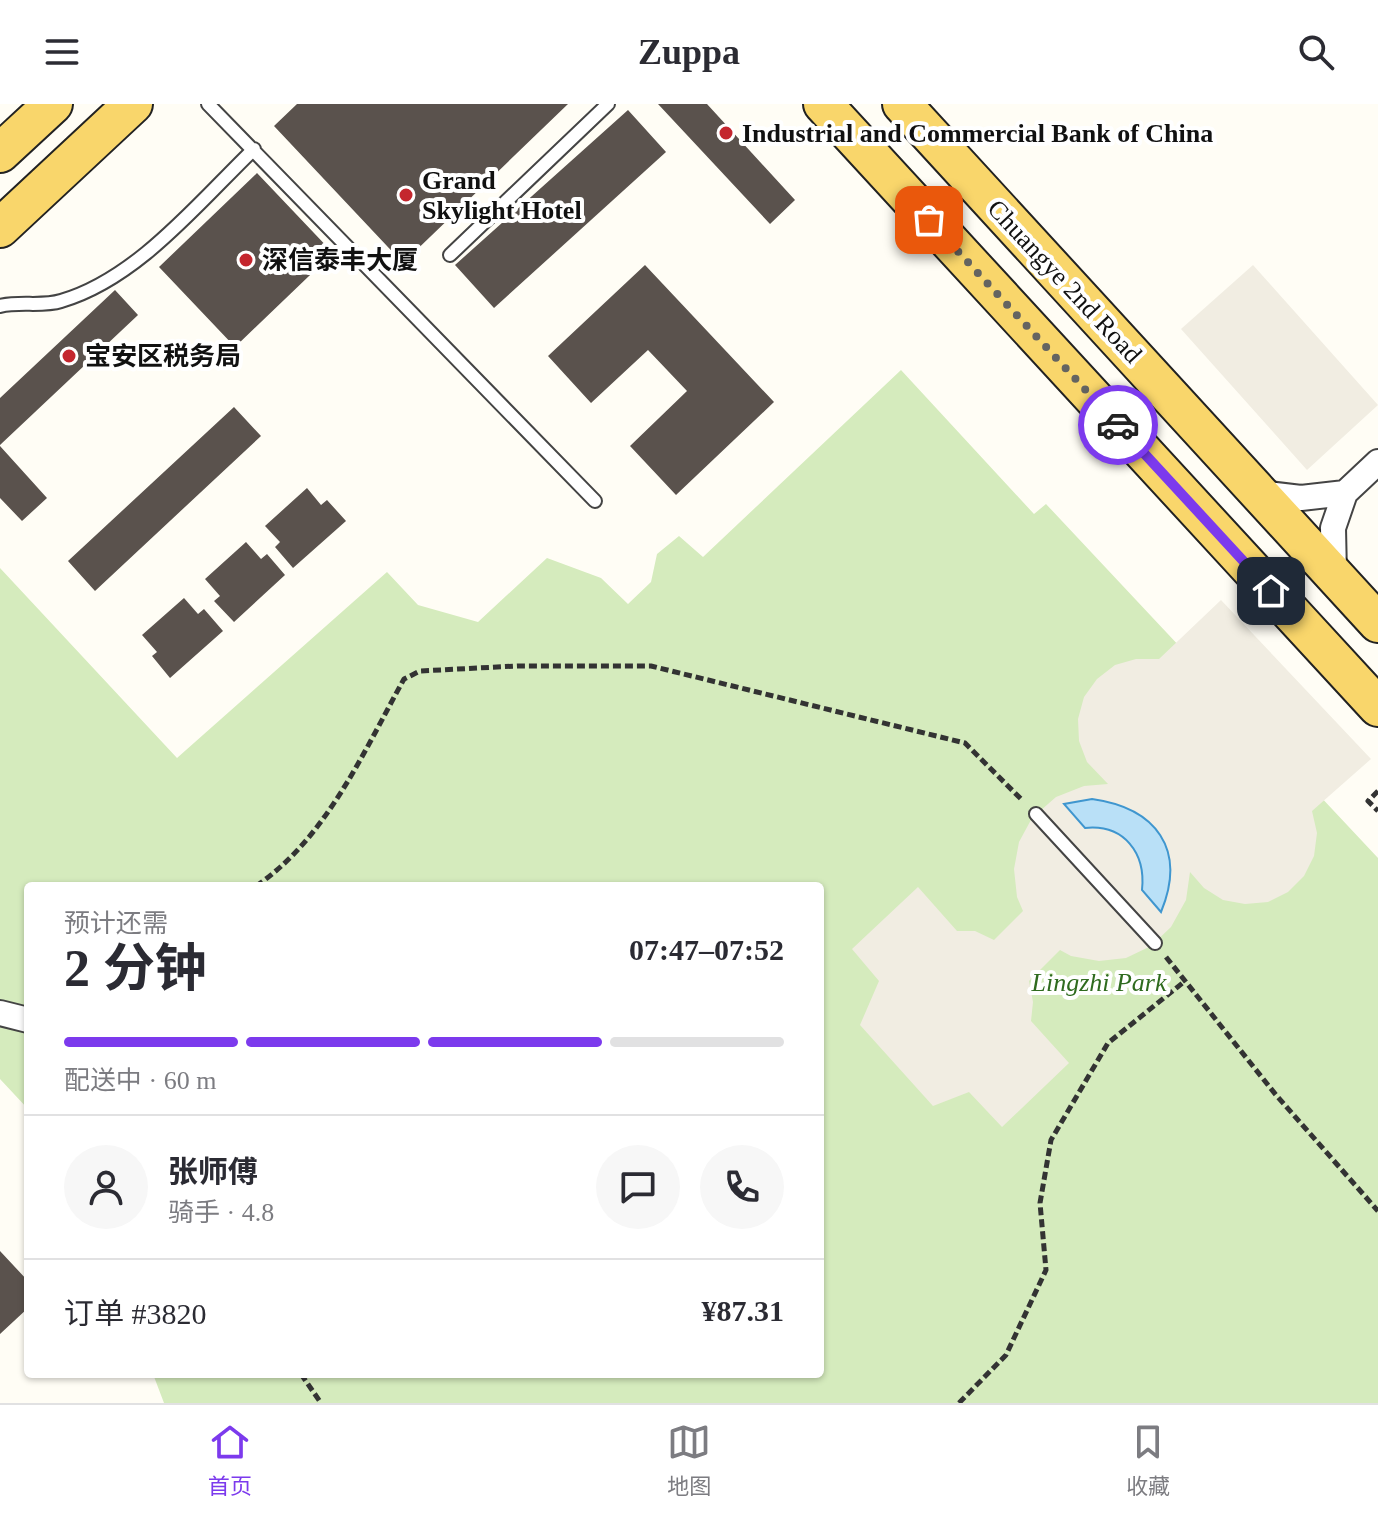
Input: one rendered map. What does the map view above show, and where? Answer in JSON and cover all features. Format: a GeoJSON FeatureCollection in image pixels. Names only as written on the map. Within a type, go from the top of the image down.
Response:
{"type":"FeatureCollection","features":[{"type":"Feature","properties":{"kind":"main road"},"geometry":{"type":"LineString","coordinates":[[0,153],[53,104]]}},
{"type":"Feature","properties":{"kind":"main road"},"geometry":{"type":"LineString","coordinates":[[0,228],[133,104]]}},
{"type":"Feature","properties":{"kind":"main road"},"geometry":{"type":"LineString","coordinates":[[823,104],[1378,707]]}},
{"type":"Feature","properties":{"kind":"main road","name":"Chuangye 2nd Road"},"geometry":{"type":"LineString","coordinates":[[902,104],[1334,575]]}},
{"type":"Feature","properties":{"kind":"main road"},"geometry":{"type":"LineString","coordinates":[[1334,575],[1378,623]]}},
{"type":"Feature","properties":{"kind":"street"},"geometry":{"type":"LineString","coordinates":[[1334,575],[1333,528],[1345,493],[1378,462]]}},
{"type":"Feature","properties":{"kind":"street"},"geometry":{"type":"LineString","coordinates":[[1260,493],[1301,498],[1345,493]]}},
{"type":"Feature","properties":{"kind":"street"},"geometry":{"type":"LineString","coordinates":[[0,1013],[24,1019]]}},
{"type":"Feature","properties":{"kind":"lane"},"geometry":{"type":"LineString","coordinates":[[208,104],[595,501]]}},
{"type":"Feature","properties":{"kind":"lane"},"geometry":{"type":"LineString","coordinates":[[450,255],[608,104]]}},
{"type":"Feature","properties":{"kind":"lane"},"geometry":{"type":"LineString","coordinates":[[0,306],[17,302],[57,303],[89,292],[135,264],[254,149]]}},
{"type":"Feature","properties":{"kind":"lane"},"geometry":{"type":"LineString","coordinates":[[1036,814],[1155,943]]}},
{"type":"Feature","properties":{"kind":"path"},"geometry":{"type":"LineString","coordinates":[[262,882],[277,872],[316,827],[353,771],[404,679],[420,671],[517,666],[651,666],[965,743],[1036,814]]}},
{"type":"Feature","properties":{"kind":"path"},"geometry":{"type":"LineString","coordinates":[[1378,791],[1368,801],[1378,811]]}},
{"type":"Feature","properties":{"kind":"path"},"geometry":{"type":"LineString","coordinates":[[1155,943],[1276,1095],[1378,1211]]}},
{"type":"Feature","properties":{"kind":"path"},"geometry":{"type":"LineString","coordinates":[[959,1403],[1006,1355],[1046,1270],[1040,1203],[1051,1140],[1108,1043],[1185,981]]}},
{"type":"Feature","properties":{"kind":"path"},"geometry":{"type":"LineString","coordinates":[[304,1378],[321,1403]]}},
{"type":"Feature","properties":{"kind":"green space","name":"Lingzhi Park"},"geometry":{"type":"Polygon","coordinates":[[[901,370],[1034,514],[1046,504],[1378,858],[1378,1403],[164,1403],[155,1378],[824,1378],[824,882],[24,882],[24,1105],[0,1079],[0,568],[177,758],[387,572],[418,605],[478,622],[547,558],[601,578],[628,604],[651,582],[657,554],[679,536],[703,557],[901,370]]]}},
{"type":"Feature","properties":{"kind":"shaded area"},"geometry":{"type":"Polygon","coordinates":[[[1253,265],[1378,405],[1307,470],[1181,329],[1253,265]]]}},
{"type":"Feature","properties":{"kind":"shaded area"},"geometry":{"type":"Polygon","coordinates":[[[1221,600],[1371,759],[1312,811],[1317,833],[1314,856],[1304,876],[1288,892],[1268,902],[1245,904],[1223,900],[1204,888],[1190,872],[1186,900],[1171,927],[1151,946],[1126,958],[1099,961],[1071,956],[1060,950],[1029,981],[1033,1002],[1031,1021],[1069,1063],[1002,1127],[969,1092],[933,1106],[860,1025],[879,981],[852,949],[918,887],[957,931],[975,931],[994,940],[1023,911],[1017,897],[1014,869],[1019,842],[1032,818],[1056,797],[1084,786],[1108,784],[1087,762],[1079,741],[1078,719],[1084,697],[1097,679],[1115,665],[1136,659],[1159,659],[1221,600]]]}},
{"type":"Feature","properties":{"kind":"water"},"geometry":{"type":"Polygon","coordinates":[[[1092,799],[1133,812],[1149,822],[1160,835],[1170,869],[1161,912],[1142,890],[1140,864],[1130,844],[1111,831],[1085,828],[1064,804],[1092,799]]]}},
{"type":"Feature","properties":{"kind":"building","name":"Grand Skylight Hotel"},"geometry":{"type":"Polygon","coordinates":[[[297,104],[568,104],[403,263],[274,126],[297,104]]]}},
{"type":"Feature","properties":{"kind":"building"},"geometry":{"type":"Polygon","coordinates":[[[658,104],[707,104],[795,200],[770,224],[658,104]]]}},
{"type":"Feature","properties":{"kind":"building"},"geometry":{"type":"Polygon","coordinates":[[[628,110],[666,152],[494,308],[455,265],[628,110]]]}},
{"type":"Feature","properties":{"kind":"building","name":"深信泰丰大厦"},"geometry":{"type":"Polygon","coordinates":[[[257,173],[333,253],[235,347],[159,267],[257,173]]]}},
{"type":"Feature","properties":{"kind":"building"},"geometry":{"type":"Polygon","coordinates":[[[645,265],[774,402],[676,495],[630,446],[687,391],[648,350],[591,403],[548,356],[645,265]]]}},
{"type":"Feature","properties":{"kind":"building","name":"宝安区税务局"},"geometry":{"type":"Polygon","coordinates":[[[115,290],[138,315],[0,445],[0,398],[115,290]]]}},
{"type":"Feature","properties":{"kind":"building"},"geometry":{"type":"Polygon","coordinates":[[[234,407],[261,436],[95,591],[68,561],[234,407]]]}},
{"type":"Feature","properties":{"kind":"building"},"geometry":{"type":"Polygon","coordinates":[[[0,446],[47,498],[22,521],[0,498],[0,446]]]}},
{"type":"Feature","properties":{"kind":"building"},"geometry":{"type":"Polygon","coordinates":[[[307,488],[321,505],[327,500],[346,521],[293,568],[275,547],[280,542],[265,526],[307,488]]]}},
{"type":"Feature","properties":{"kind":"building"},"geometry":{"type":"Polygon","coordinates":[[[246,542],[261,559],[267,554],[285,575],[234,622],[214,601],[220,596],[205,579],[246,542]]]}},
{"type":"Feature","properties":{"kind":"building"},"geometry":{"type":"Polygon","coordinates":[[[184,598],[198,614],[204,609],[223,631],[170,678],[152,656],[157,652],[142,635],[184,598]]]}},
{"type":"Feature","properties":{"kind":"building"},"geometry":{"type":"Polygon","coordinates":[[[0,1251],[24,1277],[24,1312],[0,1334],[0,1251]]]}},
{"type":"Feature","properties":{"kind":"way so far"},"geometry":{"type":"LineString","coordinates":[[929,220],[1118,425]]}},
{"type":"Feature","properties":{"kind":"place","name":"Industrial and Commercial Bank of China"},"geometry":{"type":"Point","coordinates":[726,133]}},
{"type":"Feature","properties":{"kind":"place","name":"Grand Skylight Hotel"},"geometry":{"type":"Point","coordinates":[406,195]}},
{"type":"Feature","properties":{"kind":"place","name":"深信泰丰大厦"},"geometry":{"type":"Point","coordinates":[246,260]}},
{"type":"Feature","properties":{"kind":"place","name":"宝安区税务局"},"geometry":{"type":"Point","coordinates":[69,356]}},
{"type":"Feature","properties":{"kind":"route"},"geometry":{"type":"LineString","coordinates":[[1118,425],[1271,591]]}}]}
